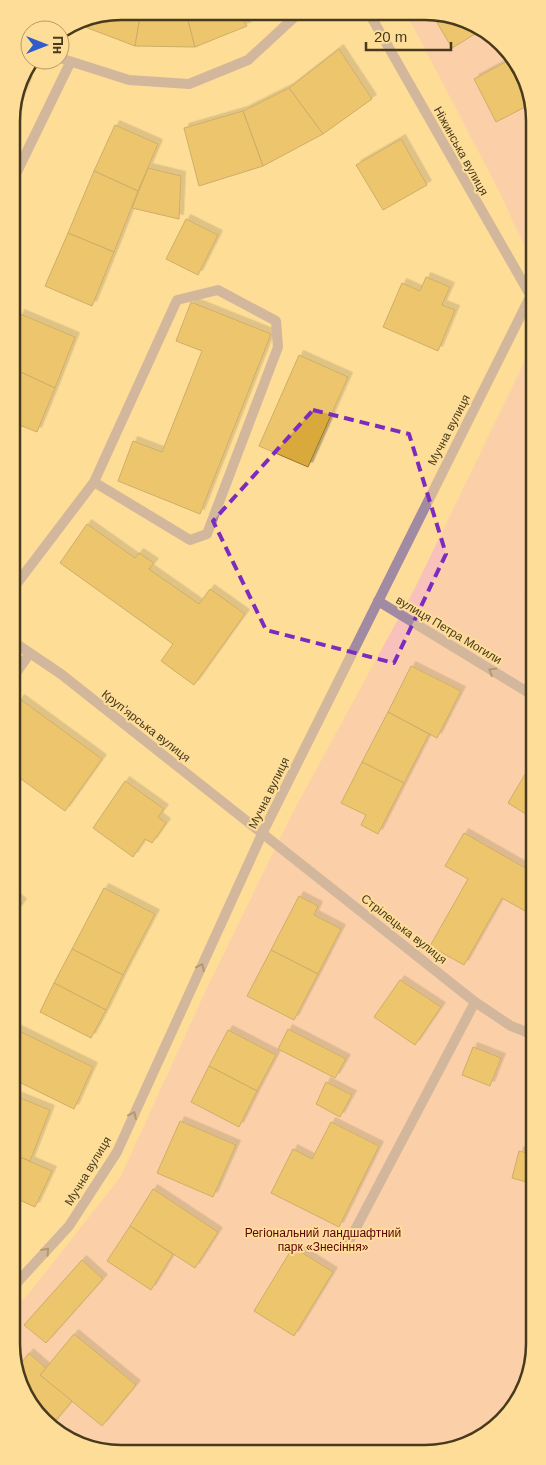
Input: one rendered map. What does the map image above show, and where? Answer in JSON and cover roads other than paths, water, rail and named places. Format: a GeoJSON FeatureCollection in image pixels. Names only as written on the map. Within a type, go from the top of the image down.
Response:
{"type":"FeatureCollection","features":[{"type":"Feature","properties":{"kind":"street"},"geometry":{"type":"LineString","coordinates":[[70,63],[129,80],[189,84],[248,60],[291,20]]}},
{"type":"Feature","properties":{"kind":"street","name":"Ніжинська вулиця"},"geometry":{"type":"LineString","coordinates":[[373,20],[526,286]]}},
{"type":"Feature","properties":{"kind":"street"},"geometry":{"type":"LineString","coordinates":[[20,166],[67,70]]}},
{"type":"Feature","properties":{"kind":"street"},"geometry":{"type":"LineString","coordinates":[[20,579],[94,482],[177,300],[218,290],[276,321],[278,347],[207,534],[190,540],[94,482]]}},
{"type":"Feature","properties":{"kind":"street","name":"Мучна вулиця"},"geometry":{"type":"LineString","coordinates":[[20,1279],[68,1226],[116,1152],[262,834],[526,308]]}},
{"type":"Feature","properties":{"kind":"street","name":"вулиця Петра Могили"},"geometry":{"type":"LineString","coordinates":[[378,601],[526,691]]}},
{"type":"Feature","properties":{"kind":"street","name":"Крупʼярська вулиця"},"geometry":{"type":"LineString","coordinates":[[20,646],[60,674],[262,834]]}},
{"type":"Feature","properties":{"kind":"street"},"geometry":{"type":"LineString","coordinates":[[20,667],[30,653]]}},
{"type":"Feature","properties":{"kind":"street","name":"Стрілецька вулиця"},"geometry":{"type":"LineString","coordinates":[[262,834],[475,1002],[511,1026],[526,1032]]}},
{"type":"Feature","properties":{"kind":"street"},"geometry":{"type":"LineString","coordinates":[[347,1245],[475,1002]]}},
{"type":"Feature","properties":{"kind":"park label","name":"Регіональний ландшафтний парк «Знесіння»"},"geometry":{"type":"Point","coordinates":[323,1240]}}]}
